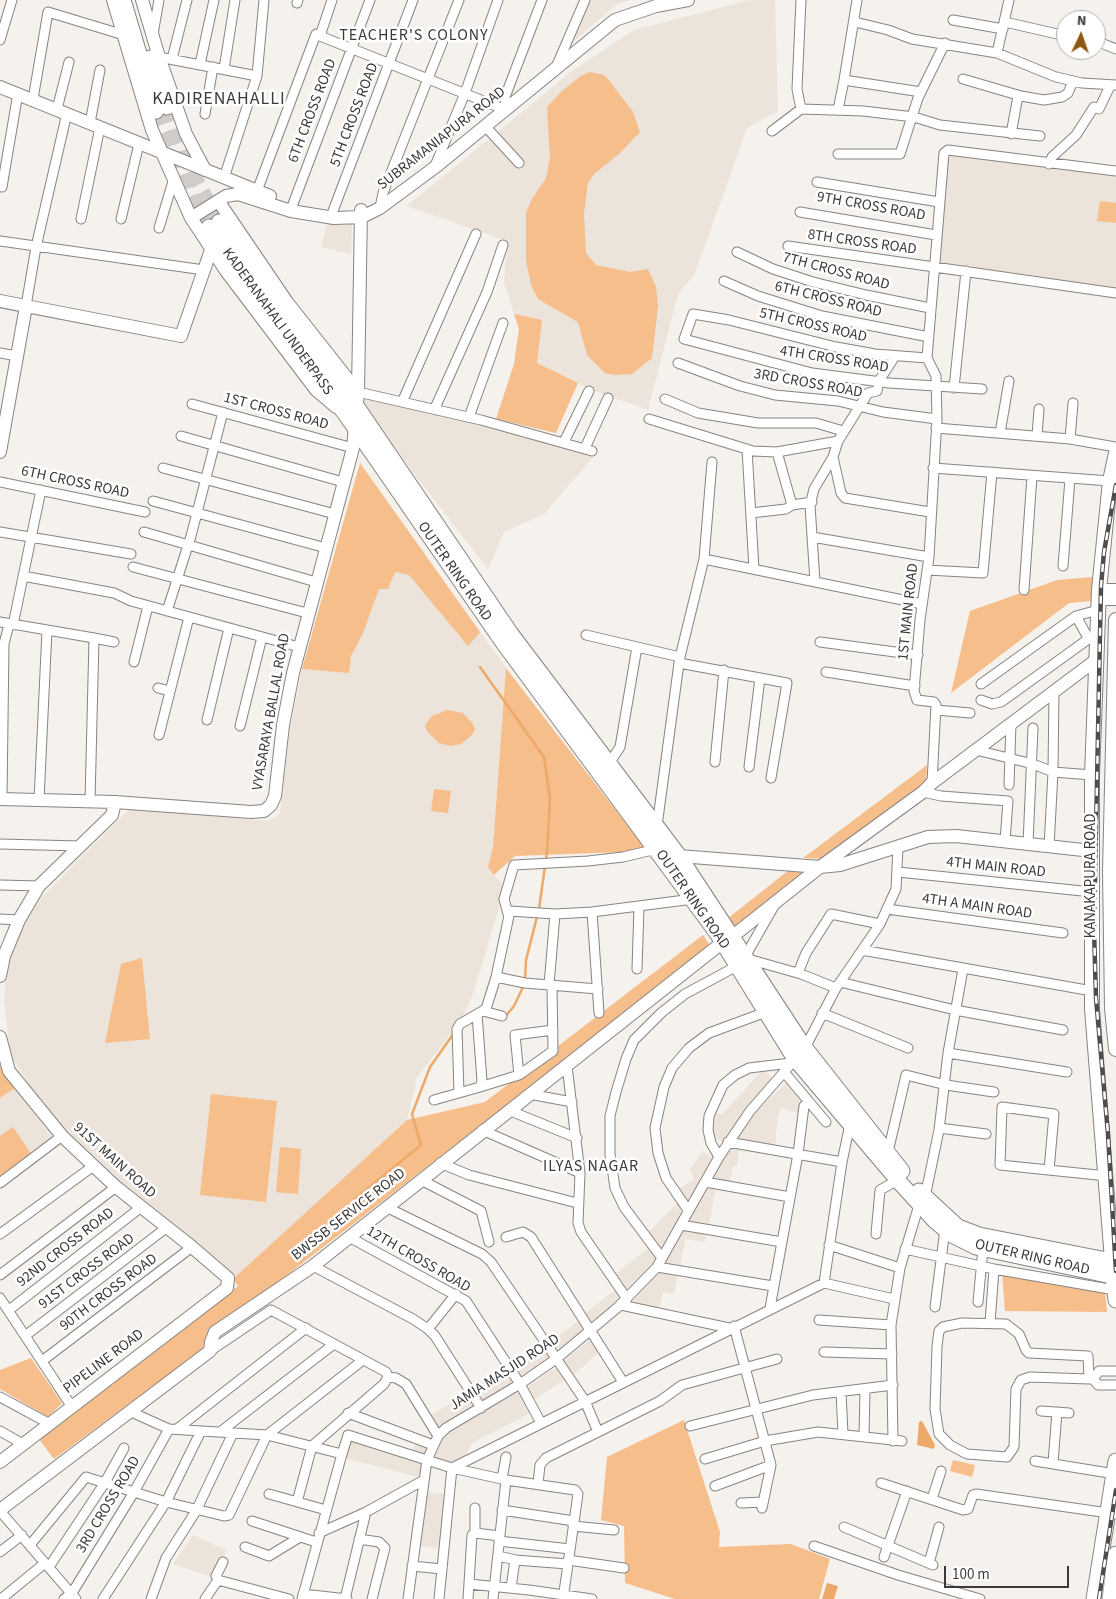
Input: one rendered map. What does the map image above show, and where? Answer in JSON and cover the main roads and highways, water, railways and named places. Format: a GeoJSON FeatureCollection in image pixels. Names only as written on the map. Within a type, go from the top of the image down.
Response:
{"type":"FeatureCollection","features":[{"type":"Feature","properties":{"kind":"highway"},"geometry":{"type":"LineString","coordinates":[[115,0],[161,109],[131,0]]}},
{"type":"Feature","properties":{"kind":"highway","name":"KADERANAHALI UNDERPASS"},"geometry":{"type":"LineString","coordinates":[[210,218],[353,404]]}},
{"type":"Feature","properties":{"kind":"highway","name":"OUTER RING ROAD"},"geometry":{"type":"LineString","coordinates":[[353,404],[354,429],[502,641],[693,899],[744,960],[797,1057],[888,1152],[922,1201],[945,1229],[976,1247],[1115,1286]]}},
{"type":"Feature","properties":{"kind":"highway","name":"OUTER RING ROAD"},"geometry":{"type":"LineString","coordinates":[[353,404],[511,634],[610,762],[679,856],[728,939]]}},
{"type":"Feature","properties":{"kind":"highway","name":"OUTER RING ROAD"},"geometry":{"type":"LineString","coordinates":[[744,960],[766,1012],[797,1057],[850,1124],[898,1180],[922,1201],[958,1227],[979,1236],[1114,1261]]}},
{"type":"Feature","properties":{"kind":"highway","name":"KANAKAPURA ROAD"},"geometry":{"type":"LineString","coordinates":[[1114,1261],[1115,1286]]}},
{"type":"Feature","properties":{"kind":"highway"},"geometry":{"type":"LineString","coordinates":[[1094,1599],[1112,1514],[1115,1468]]}},
{"type":"Feature","properties":{"kind":"highway"},"geometry":{"type":"LineString","coordinates":[[1110,1599],[1116,1554]]}},
{"type":"Feature","properties":{"kind":"main road","name":"KANAKAPURA ROAD"},"geometry":{"type":"LineString","coordinates":[[1114,1261],[1092,991],[1092,775],[1098,605],[1110,481],[1116,453]]}},
{"type":"Feature","properties":{"kind":"main road","name":"KANAKAPURA ROAD"},"geometry":{"type":"LineString","coordinates":[[1116,620],[1113,872],[1116,1041]]}},
{"type":"Feature","properties":{"kind":"waterway"},"geometry":{"type":"LineString","coordinates":[[480,667],[544,757],[550,798],[547,852],[539,909],[526,960],[525,980]]}},
{"type":"Feature","properties":{"kind":"waterway"},"geometry":{"type":"LineString","coordinates":[[504,1018],[514,1006],[524,985]]}},
{"type":"Feature","properties":{"kind":"waterway"},"geometry":{"type":"LineString","coordinates":[[355,1199],[421,1145],[412,1114],[430,1067],[454,1033]]}},
{"type":"Feature","properties":{"kind":"tunnel"},"geometry":{"type":"LineString","coordinates":[[167,107],[193,174],[219,222]]}},
{"type":"Feature","properties":{"kind":"tunnel"},"geometry":{"type":"LineString","coordinates":[[156,111],[192,198],[209,227]]}},
{"type":"Feature","properties":{"kind":"railway"},"geometry":{"type":"LineString","coordinates":[[1116,485],[1104,552],[1101,586],[1094,929],[1096,998],[1108,1134],[1116,1271]]}},
{"type":"Feature","properties":{"kind":"railway"},"geometry":{"type":"LineString","coordinates":[[1099,1599],[1116,1490]]}},
{"type":"Feature","properties":{"kind":"district","name":"TEACHER'S COLONY"},"geometry":{"type":"Point","coordinates":[414,36]}},
{"type":"Feature","properties":{"kind":"district","name":"KADIRENAHALLI"},"geometry":{"type":"Point","coordinates":[219,100]}},
{"type":"Feature","properties":{"kind":"district","name":"ILYAS NAGAR"},"geometry":{"type":"Point","coordinates":[591,1167]}}]}
